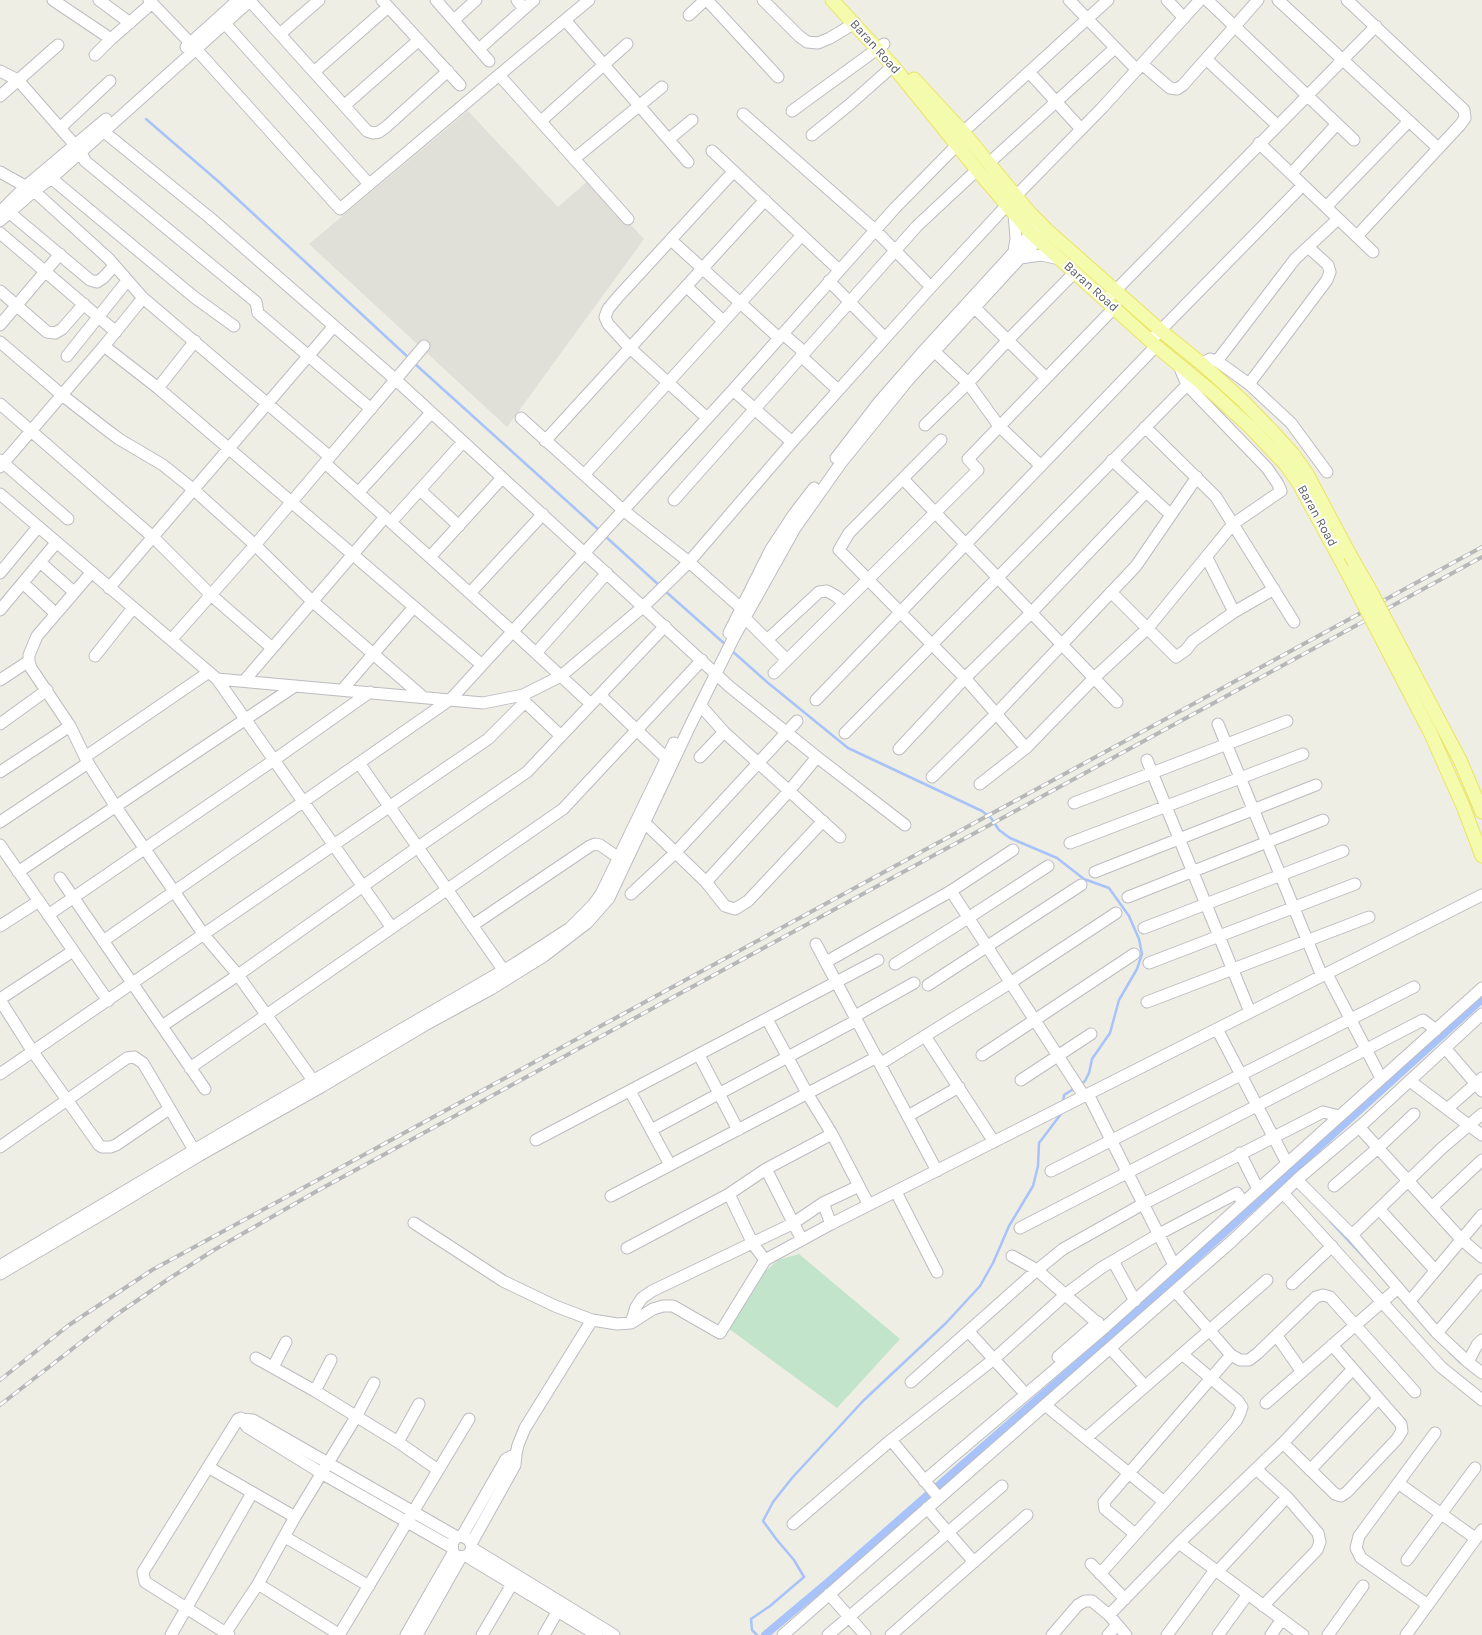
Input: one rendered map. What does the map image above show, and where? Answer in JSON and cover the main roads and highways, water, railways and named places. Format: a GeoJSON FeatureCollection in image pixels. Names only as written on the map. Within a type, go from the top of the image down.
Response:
{"type":"FeatureCollection","features":[{"type":"Feature","properties":{"kind":"main road","name":"Baran Road"},"geometry":{"type":"LineString","coordinates":[[832,0],[903,68],[963,132],[989,163],[1012,205],[1040,232],[1060,259],[1153,343],[1178,363],[1250,427],[1286,465],[1305,494],[1423,718],[1463,806],[1482,856]]}},
{"type":"Feature","properties":{"kind":"main road","name":"Baran Road"},"geometry":{"type":"LineString","coordinates":[[843,0],[880,46],[893,66],[977,170],[1040,232],[1115,290],[1160,330],[1202,364],[1242,400],[1293,454],[1317,491],[1350,555],[1370,588],[1460,760],[1482,812]]}},
{"type":"Feature","properties":{"kind":"waterway"},"geometry":{"type":"LineString","coordinates":[[146,119],[219,182],[410,359]]}},
{"type":"Feature","properties":{"kind":"waterway"},"geometry":{"type":"LineString","coordinates":[[414,363],[600,531]]}},
{"type":"Feature","properties":{"kind":"waterway"},"geometry":{"type":"LineString","coordinates":[[605,536],[660,586]]}},
{"type":"Feature","properties":{"kind":"waterway"},"geometry":{"type":"LineString","coordinates":[[664,590],[726,645]]}},
{"type":"Feature","properties":{"kind":"waterway"},"geometry":{"type":"LineString","coordinates":[[731,650],[767,682],[848,748],[982,811],[991,818],[999,830],[1010,838],[1057,858],[1084,879],[1109,888],[1129,916],[1139,939],[1142,954],[1137,969],[1119,1000],[1110,1033],[1092,1059],[1089,1073],[1085,1081],[1081,1084]]}},
{"type":"Feature","properties":{"kind":"waterway"},"geometry":{"type":"LineString","coordinates":[[765,1635],[827,1583],[1129,1319],[1482,999]]}},
{"type":"Feature","properties":{"kind":"waterway"},"geometry":{"type":"LineString","coordinates":[[1063,1103],[1064,1095],[1075,1088]]}},
{"type":"Feature","properties":{"kind":"waterway"},"geometry":{"type":"LineString","coordinates":[[757,1635],[752,1630],[751,1619],[770,1606],[804,1577],[794,1560],[763,1521],[773,1502],[792,1478],[863,1401],[946,1323],[980,1286],[993,1263],[1009,1226],[1033,1186],[1038,1166],[1039,1143],[1062,1112]]}},
{"type":"Feature","properties":{"kind":"waterway"},"geometry":{"type":"LineString","coordinates":[[1288,1175],[1293,1180]]}},
{"type":"Feature","properties":{"kind":"waterway"},"geometry":{"type":"LineString","coordinates":[[1330,1221],[1373,1267]]}},
{"type":"Feature","properties":{"kind":"waterway"},"geometry":{"type":"LineString","coordinates":[[1449,1351],[1461,1363]]}},
{"type":"Feature","properties":{"kind":"railway"},"geometry":{"type":"LineString","coordinates":[[0,1380],[69,1325],[152,1270],[1482,547]]}},
{"type":"Feature","properties":{"kind":"railway"},"geometry":{"type":"LineString","coordinates":[[0,1405],[116,1315],[167,1280],[214,1250],[317,1191],[1482,557]]}}]}
